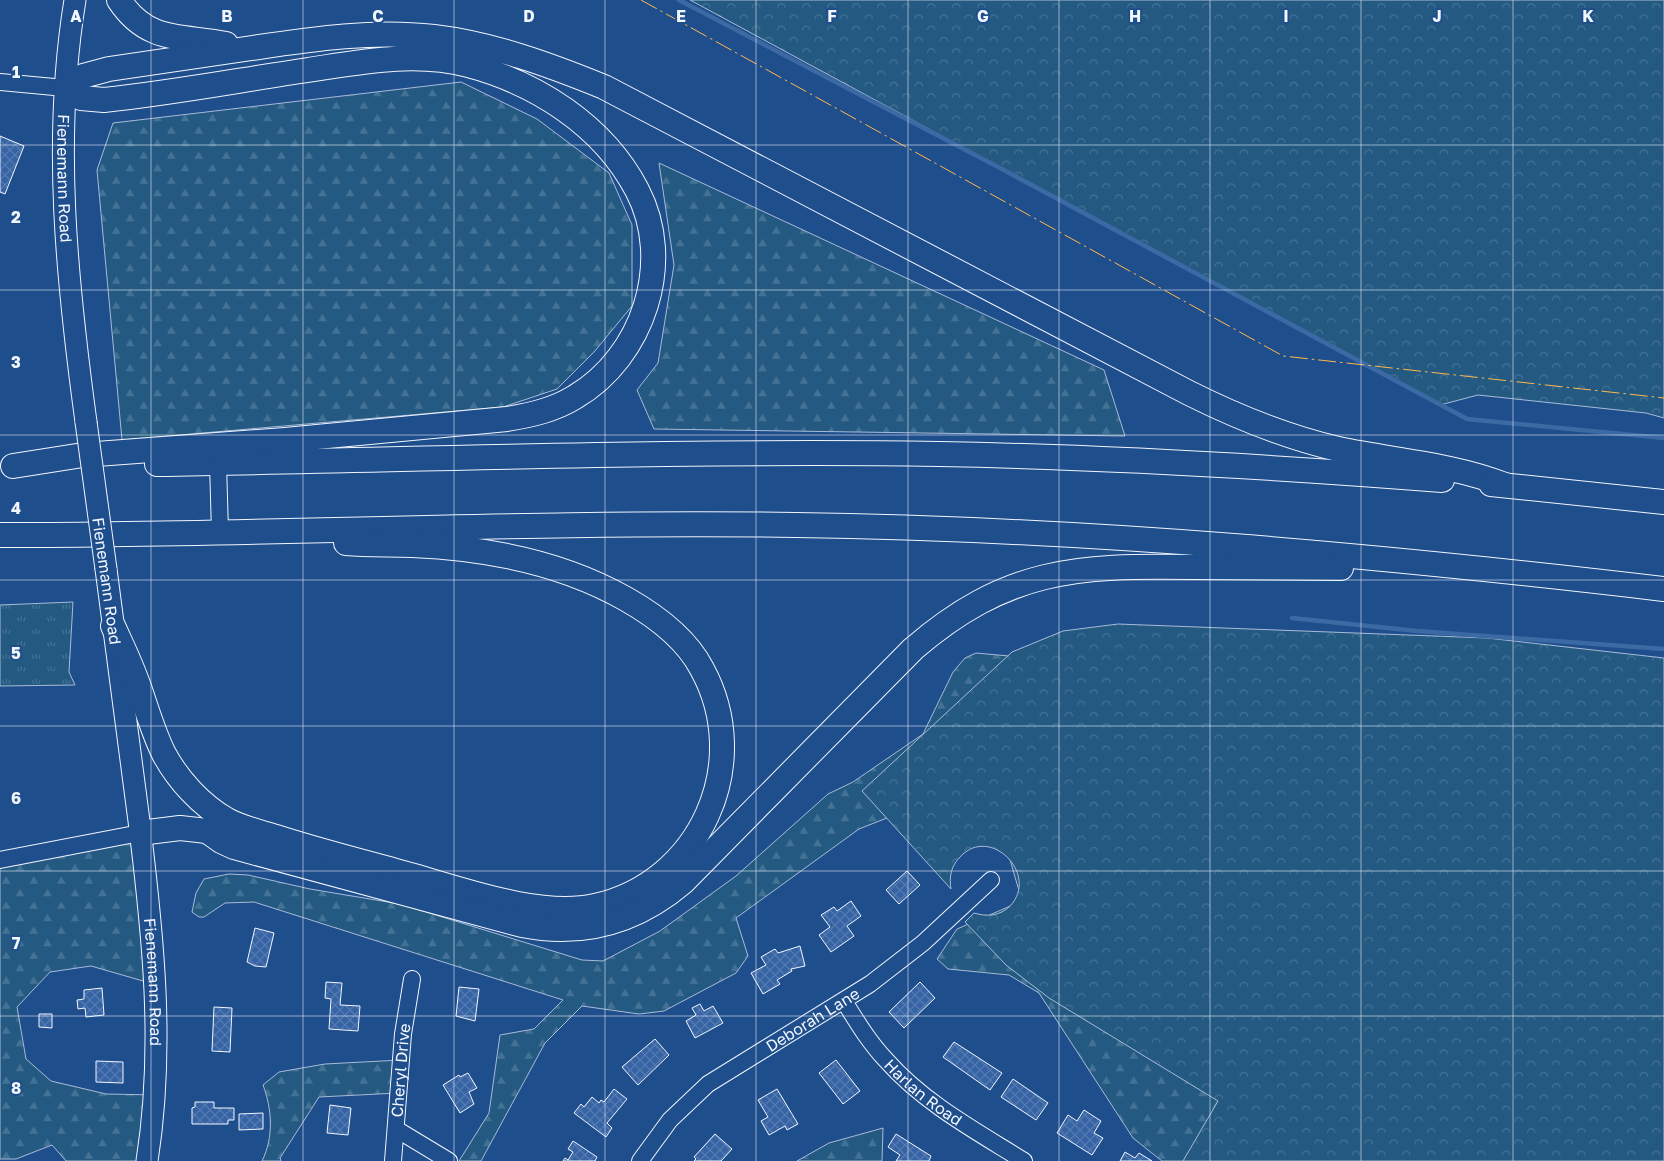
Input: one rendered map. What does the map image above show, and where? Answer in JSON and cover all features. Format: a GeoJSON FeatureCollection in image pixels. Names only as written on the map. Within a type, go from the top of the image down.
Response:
{"type":"FeatureCollection","features":[{"type":"Feature","properties":{"kind":"highway"},"geometry":{"type":"LineString","coordinates":[[119,0],[133,17],[158,33],[173,38],[219,42],[248,49]]}},
{"type":"Feature","properties":{"kind":"highway"},"geometry":{"type":"LineString","coordinates":[[7,466],[83,455],[295,439],[493,421],[537,413],[573,399],[588,389],[609,370],[627,346],[641,320],[652,278],[651,237],[644,206],[632,180],[584,125],[551,100],[513,81],[471,66],[445,60],[417,57],[379,60],[104,100],[81,98],[65,88],[77,79],[90,73],[353,35],[415,36],[465,42],[554,67],[639,104],[1190,393],[1236,415],[1278,432],[1321,444],[1450,468],[1505,485]]}},
{"type":"Feature","properties":{"kind":"highway"},"geometry":{"type":"LineString","coordinates":[[7,466],[534,455],[938,454],[1190,463],[1505,485],[1664,502]]}},
{"type":"Feature","properties":{"kind":"highway"},"geometry":{"type":"LineString","coordinates":[[0,535],[622,524],[902,528],[1157,540],[1434,563],[1664,589]]}},
{"type":"Feature","properties":{"kind":"highway"},"geometry":{"type":"LineString","coordinates":[[114,626],[139,685],[157,738],[170,764],[183,782],[201,801],[221,816],[239,825],[317,849],[514,903],[549,909],[577,909],[620,898],[648,884],[671,867],[690,845],[706,819],[721,773],[723,746],[720,720],[713,694],[702,669],[689,649],[674,633],[626,599],[578,576],[521,558],[441,547],[338,542],[284,530]]}},
{"type":"Feature","properties":{"kind":"highway"},"geometry":{"type":"LineString","coordinates":[[207,830],[221,841],[234,847],[522,925],[554,930],[597,927],[637,914],[656,903],[678,886],[913,649],[948,622],[1008,588],[1055,573],[1111,566],[1348,568],[1434,563]]}},
{"type":"Feature","properties":{"kind":"highway"},"geometry":{"type":"LineString","coordinates":[[140,833],[180,828],[207,830],[225,825],[239,825]]}},
{"type":"Feature","properties":{"kind":"main road","name":"Fienemann Road"},"geometry":{"type":"LineString","coordinates":[[75,0],[65,88],[65,218],[73,321],[151,916],[157,1015],[155,1092],[148,1161]]}},
{"type":"Feature","properties":{"kind":"street"},"geometry":{"type":"LineString","coordinates":[[0,82],[65,88]]}},
{"type":"Feature","properties":{"kind":"street"},"geometry":{"type":"LineString","coordinates":[[218,463],[220,532]]}},
{"type":"Feature","properties":{"kind":"street"},"geometry":{"type":"LineString","coordinates":[[0,860],[140,833]]}},
{"type":"Feature","properties":{"kind":"street","name":"Deborah Lane"},"geometry":{"type":"LineString","coordinates":[[640,1161],[670,1120],[708,1084],[844,1001],[923,943],[991,880]]}},
{"type":"Feature","properties":{"kind":"street","name":"Cheryl Drive"},"geometry":{"type":"LineString","coordinates":[[393,1161],[404,1024],[412,979]]}},
{"type":"Feature","properties":{"kind":"street","name":"Harlan Road"},"geometry":{"type":"LineString","coordinates":[[844,1001],[865,1035],[885,1060],[909,1083],[934,1103],[1024,1161]]}},
{"type":"Feature","properties":{"kind":"street"},"geometry":{"type":"LineString","coordinates":[[396,1130],[449,1161]]}},
{"type":"Feature","properties":{"kind":"green space"},"geometry":{"type":"Polygon","coordinates":[[[690,0],[1664,0],[1664,418],[1646,413],[1478,395],[1440,405],[690,0]]]}},
{"type":"Feature","properties":{"kind":"green space"},"geometry":{"type":"Polygon","coordinates":[[[461,82],[537,119],[609,173],[632,225],[632,306],[594,352],[557,389],[503,407],[122,440],[97,170],[113,123],[461,82]]]}},
{"type":"Feature","properties":{"kind":"green space"},"geometry":{"type":"Polygon","coordinates":[[[659,163],[1104,370],[1125,436],[654,429],[637,390],[658,363],[674,265],[659,163]]]}},
{"type":"Feature","properties":{"kind":"green space"},"geometry":{"type":"Polygon","coordinates":[[[73,602],[69,672],[75,685],[0,686],[0,605],[73,602]]]}},
{"type":"Feature","properties":{"kind":"green space"},"geometry":{"type":"Polygon","coordinates":[[[1118,624],[1487,638],[1664,658],[1664,1161],[1183,1161],[1218,1101],[1049,998],[1006,965],[965,922],[974,913],[993,915],[1002,912],[1010,906],[1018,894],[1019,881],[1015,868],[1008,858],[997,850],[985,846],[972,848],[960,857],[955,864],[950,880],[951,889],[862,791],[1012,652],[1063,631],[1118,624]]]}},
{"type":"Feature","properties":{"kind":"green space"},"geometry":{"type":"Polygon","coordinates":[[[976,653],[1009,656],[1654,1161],[1162,1161],[1133,1138],[1039,993],[1009,975],[948,969],[937,959],[957,929],[1022,901],[1004,839],[897,814],[859,829],[736,918],[748,956],[736,973],[664,1011],[639,1014],[582,1006],[545,1043],[481,1161],[459,1161],[489,1113],[500,1035],[534,1029],[563,1000],[254,902],[225,903],[204,917],[199,917],[192,912],[196,893],[204,879],[229,874],[248,875],[310,889],[400,904],[582,960],[603,961],[660,931],[736,876],[828,794],[853,782],[923,734],[953,672],[965,658],[976,653]]]}},
{"type":"Feature","properties":{"kind":"green space"},"geometry":{"type":"Polygon","coordinates":[[[140,833],[157,985],[91,966],[50,972],[17,1007],[26,1059],[51,1081],[106,1094],[158,1095],[150,1161],[66,1161],[52,1145],[16,1159],[0,1159],[0,862],[140,833]]]}},
{"type":"Feature","properties":{"kind":"green space"},"geometry":{"type":"Polygon","coordinates":[[[401,1060],[398,1093],[319,1097],[280,1158],[281,1161],[262,1161],[270,1133],[270,1113],[263,1085],[279,1072],[325,1064],[401,1060]]]}},
{"type":"Feature","properties":{"kind":"green space"},"geometry":{"type":"Polygon","coordinates":[[[883,1128],[882,1161],[797,1161],[829,1143],[883,1128]]]}},
{"type":"Feature","properties":{"kind":"building"},"geometry":{"type":"Polygon","coordinates":[[[0,136],[24,146],[5,194],[0,192],[0,136]]]}},
{"type":"Feature","properties":{"kind":"building"},"geometry":{"type":"Polygon","coordinates":[[[907,871],[920,885],[899,904],[886,890],[907,871]]]}},
{"type":"Feature","properties":{"kind":"building"},"geometry":{"type":"Polygon","coordinates":[[[851,901],[861,916],[847,926],[854,936],[831,952],[819,935],[830,927],[821,915],[834,907],[837,911],[851,901]]]}},
{"type":"Feature","properties":{"kind":"building"},"geometry":{"type":"Polygon","coordinates":[[[255,928],[274,933],[266,967],[255,966],[247,962],[255,928]]]}},
{"type":"Feature","properties":{"kind":"building"},"geometry":{"type":"Polygon","coordinates":[[[800,946],[805,966],[791,969],[792,971],[777,980],[780,984],[763,994],[751,973],[766,965],[761,957],[775,949],[778,953],[800,946]]]}},
{"type":"Feature","properties":{"kind":"building"},"geometry":{"type":"Polygon","coordinates":[[[326,982],[342,983],[340,1005],[360,1006],[358,1031],[329,1029],[331,999],[325,998],[326,982]]]}},
{"type":"Feature","properties":{"kind":"building"},"geometry":{"type":"Polygon","coordinates":[[[920,982],[935,998],[904,1028],[889,1012],[920,982]]]}},
{"type":"Feature","properties":{"kind":"building"},"geometry":{"type":"Polygon","coordinates":[[[459,987],[479,989],[475,1021],[456,1016],[459,987]]]}},
{"type":"Feature","properties":{"kind":"building"},"geometry":{"type":"Polygon","coordinates":[[[102,988],[104,1015],[86,1017],[85,1008],[78,1009],[77,1000],[84,999],[84,990],[102,988]]]}},
{"type":"Feature","properties":{"kind":"building"},"geometry":{"type":"Polygon","coordinates":[[[700,1004],[704,1011],[713,1006],[723,1023],[695,1038],[686,1021],[696,1015],[692,1008],[700,1004]]]}},
{"type":"Feature","properties":{"kind":"building"},"geometry":{"type":"Polygon","coordinates":[[[214,1007],[232,1008],[230,1052],[212,1051],[214,1007]]]}},
{"type":"Feature","properties":{"kind":"building"},"geometry":{"type":"Polygon","coordinates":[[[39,1014],[52,1014],[52,1028],[39,1027],[39,1014]]]}},
{"type":"Feature","properties":{"kind":"building"},"geometry":{"type":"Polygon","coordinates":[[[655,1039],[669,1055],[638,1085],[622,1067],[655,1039]]]}},
{"type":"Feature","properties":{"kind":"building"},"geometry":{"type":"Polygon","coordinates":[[[954,1042],[1002,1073],[990,1090],[943,1057],[954,1042]]]}},
{"type":"Feature","properties":{"kind":"building"},"geometry":{"type":"Polygon","coordinates":[[[836,1060],[860,1091],[843,1104],[819,1073],[836,1060]]]}},
{"type":"Feature","properties":{"kind":"building"},"geometry":{"type":"Polygon","coordinates":[[[96,1061],[123,1062],[123,1083],[96,1082],[96,1061]]]}},
{"type":"Feature","properties":{"kind":"building"},"geometry":{"type":"Polygon","coordinates":[[[468,1073],[477,1088],[469,1092],[474,1104],[460,1113],[443,1085],[459,1075],[460,1077],[468,1073]]]}},
{"type":"Feature","properties":{"kind":"building"},"geometry":{"type":"Polygon","coordinates":[[[1013,1079],[1048,1103],[1036,1120],[1001,1097],[1013,1079]]]}},
{"type":"Feature","properties":{"kind":"building"},"geometry":{"type":"Polygon","coordinates":[[[614,1089],[627,1099],[607,1123],[612,1128],[606,1137],[574,1113],[581,1104],[584,1107],[592,1097],[599,1103],[601,1100],[604,1102],[614,1089]]]}},
{"type":"Feature","properties":{"kind":"building"},"geometry":{"type":"Polygon","coordinates":[[[777,1089],[798,1124],[787,1130],[785,1126],[769,1135],[761,1121],[768,1117],[758,1100],[777,1089]]]}},
{"type":"Feature","properties":{"kind":"building"},"geometry":{"type":"Polygon","coordinates":[[[195,1102],[214,1102],[214,1108],[234,1108],[234,1120],[228,1120],[228,1124],[192,1124],[192,1108],[195,1107],[195,1102]]]}},
{"type":"Feature","properties":{"kind":"building"},"geometry":{"type":"Polygon","coordinates":[[[330,1105],[351,1108],[348,1135],[327,1133],[330,1105]]]}},
{"type":"Feature","properties":{"kind":"building"},"geometry":{"type":"Polygon","coordinates":[[[1084,1110],[1101,1121],[1094,1133],[1103,1138],[1092,1155],[1057,1133],[1068,1115],[1077,1121],[1084,1110]]]}},
{"type":"Feature","properties":{"kind":"building"},"geometry":{"type":"Polygon","coordinates":[[[263,1113],[263,1129],[239,1130],[239,1114],[263,1113]]]}},
{"type":"Feature","properties":{"kind":"building"},"geometry":{"type":"Polygon","coordinates":[[[715,1134],[732,1149],[721,1161],[694,1161],[696,1159],[694,1157],[715,1134]]]}},
{"type":"Feature","properties":{"kind":"building"},"geometry":{"type":"Polygon","coordinates":[[[896,1134],[931,1156],[929,1161],[896,1161],[900,1155],[888,1147],[896,1134]]]}},
{"type":"Feature","properties":{"kind":"building"},"geometry":{"type":"Polygon","coordinates":[[[573,1141],[597,1157],[595,1161],[563,1161],[565,1158],[568,1160],[573,1152],[568,1149],[573,1141]]]}},
{"type":"Feature","properties":{"kind":"building"},"geometry":{"type":"Polygon","coordinates":[[[1125,1152],[1135,1158],[1139,1153],[1152,1161],[1120,1161],[1125,1152]]]}},
{"type":"Feature","properties":{"kind":"waterway"},"geometry":{"type":"LineString","coordinates":[[679,0],[1000,168],[1467,419],[1664,438]]}},
{"type":"Feature","properties":{"kind":"waterway"},"geometry":{"type":"LineString","coordinates":[[1292,618],[1417,631],[1664,649]]}},
{"type":"Feature","properties":{"kind":"power"},"geometry":{"type":"LineString","coordinates":[[641,0],[1283,356],[1664,398]]}}]}
